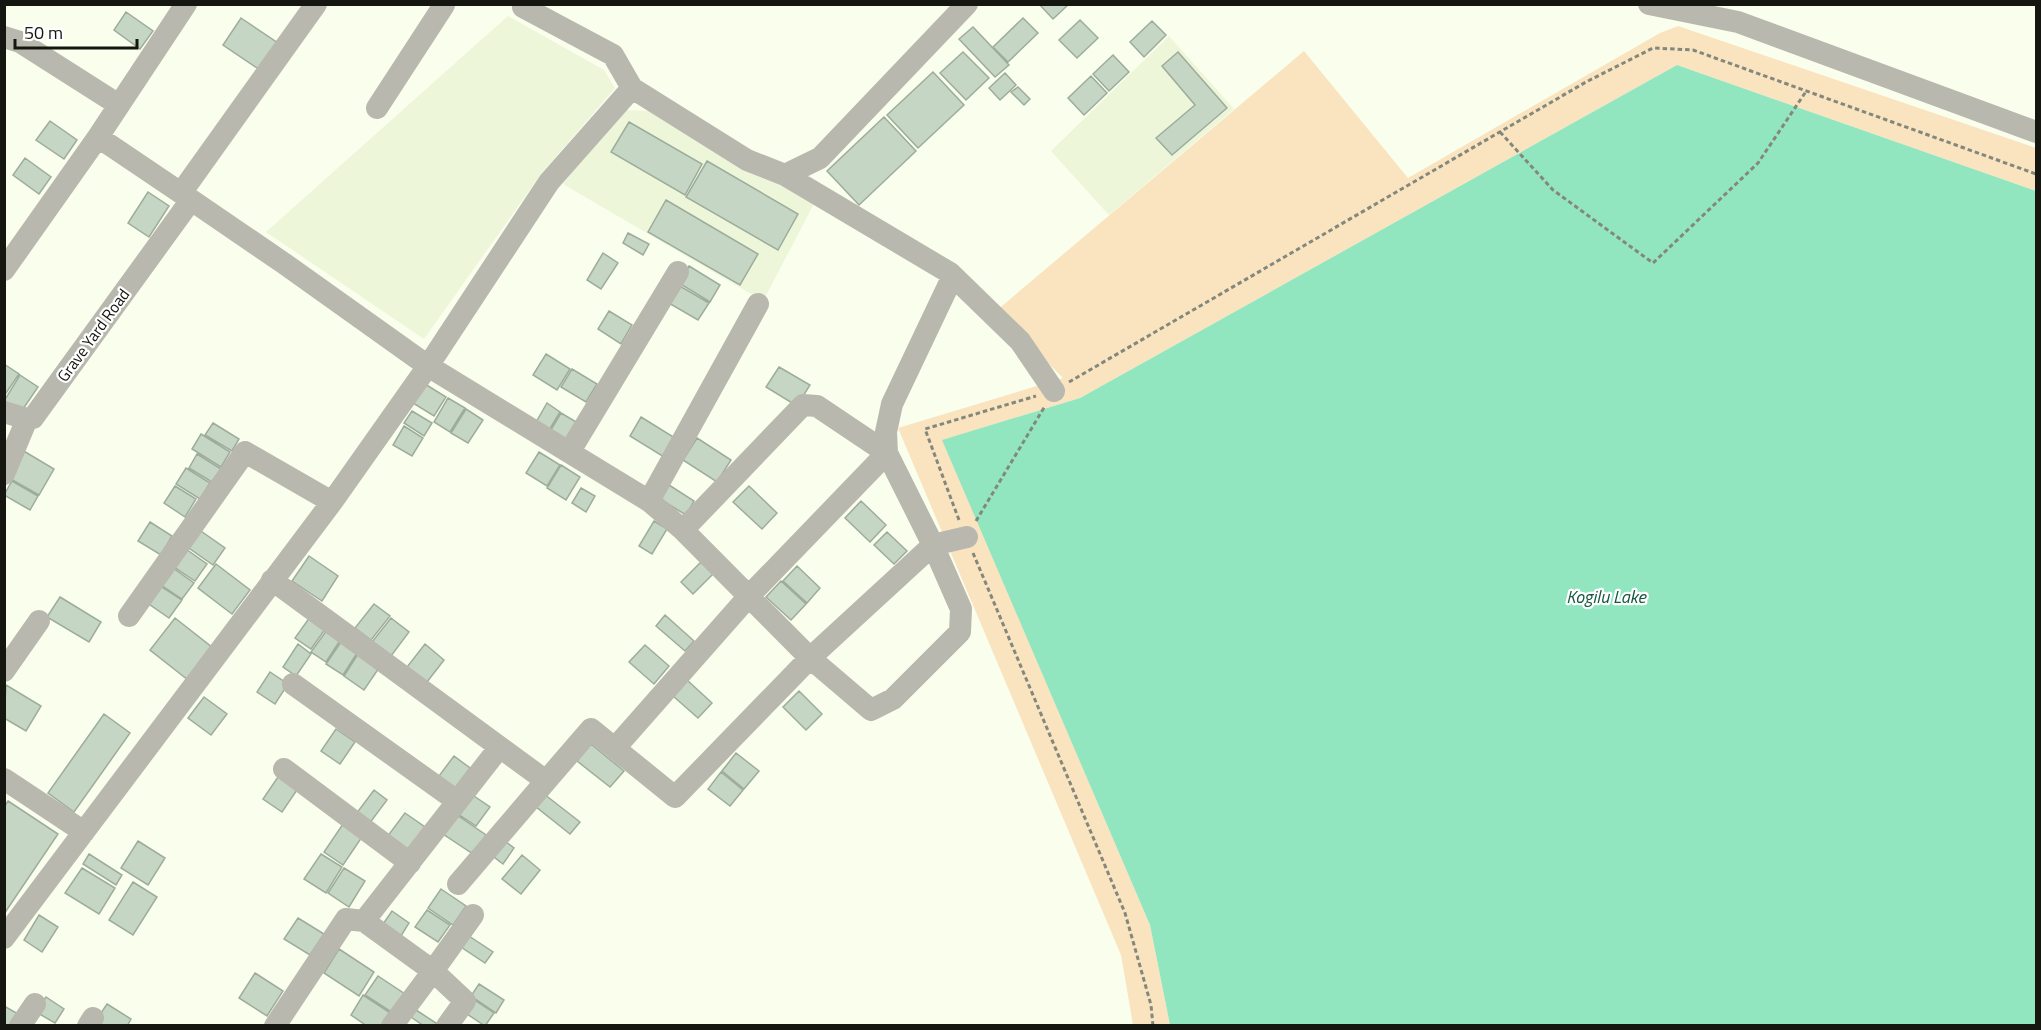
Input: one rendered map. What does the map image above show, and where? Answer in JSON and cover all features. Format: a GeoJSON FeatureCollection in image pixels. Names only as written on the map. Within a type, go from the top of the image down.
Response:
{"type":"FeatureCollection","features":[{"type":"Feature","properties":{"kind":"street"},"geometry":{"type":"LineString","coordinates":[[4,270],[98,137],[186,4]]}},
{"type":"Feature","properties":{"kind":"street","name":"Grave Yard Road"},"geometry":{"type":"LineString","coordinates":[[4,474],[27,419],[33,418],[316,4]]}},
{"type":"Feature","properties":{"kind":"street"},"geometry":{"type":"LineString","coordinates":[[377,108],[444,5],[442,4]]}},
{"type":"Feature","properties":{"kind":"street"},"geometry":{"type":"LineString","coordinates":[[785,175],[820,158],[967,4]]}},
{"type":"Feature","properties":{"kind":"street"},"geometry":{"type":"LineString","coordinates":[[1649,4],[1738,22],[2037,132]]}},
{"type":"Feature","properties":{"kind":"street"},"geometry":{"type":"LineString","coordinates":[[524,7],[614,54],[632,88],[747,160],[785,175],[950,273],[1020,341],[1054,391]]}},
{"type":"Feature","properties":{"kind":"street"},"geometry":{"type":"LineString","coordinates":[[4,37],[20,42],[119,105]]}},
{"type":"Feature","properties":{"kind":"street"},"geometry":{"type":"LineString","coordinates":[[4,938],[332,502],[428,366],[549,182],[632,88]]}},
{"type":"Feature","properties":{"kind":"street"},"geometry":{"type":"LineString","coordinates":[[98,137],[428,366],[649,501],[683,530],[810,657],[871,710],[893,699],[960,632],[961,609],[933,545],[887,453],[886,432],[892,404],[950,282]]}},
{"type":"Feature","properties":{"kind":"street"},"geometry":{"type":"LineString","coordinates":[[570,451],[678,272]]}},
{"type":"Feature","properties":{"kind":"street"},"geometry":{"type":"LineString","coordinates":[[649,501],[758,304]]}},
{"type":"Feature","properties":{"kind":"street"},"geometry":{"type":"LineString","coordinates":[[683,530],[803,405],[817,406],[887,453]]}},
{"type":"Feature","properties":{"kind":"street"},"geometry":{"type":"LineString","coordinates":[[4,412],[27,419]]}},
{"type":"Feature","properties":{"kind":"street"},"geometry":{"type":"LineString","coordinates":[[129,616],[245,452],[332,502]]}},
{"type":"Feature","properties":{"kind":"street"},"geometry":{"type":"LineString","coordinates":[[615,748],[749,596],[887,453]]}},
{"type":"Feature","properties":{"kind":"street"},"geometry":{"type":"LineString","coordinates":[[458,884],[591,729],[675,797],[810,657],[933,545],[967,537]]}},
{"type":"Feature","properties":{"kind":"street"},"geometry":{"type":"LineString","coordinates":[[272,580],[546,781]]}},
{"type":"Feature","properties":{"kind":"street"},"geometry":{"type":"LineString","coordinates":[[4,671],[39,621]]}},
{"type":"Feature","properties":{"kind":"street"},"geometry":{"type":"LineString","coordinates":[[293,684],[457,801]]}},
{"type":"Feature","properties":{"kind":"street"},"geometry":{"type":"LineString","coordinates":[[363,921],[499,748]]}},
{"type":"Feature","properties":{"kind":"street"},"geometry":{"type":"LineString","coordinates":[[284,769],[410,863]]}},
{"type":"Feature","properties":{"kind":"street"},"geometry":{"type":"LineString","coordinates":[[4,779],[84,832]]}},
{"type":"Feature","properties":{"kind":"street"},"geometry":{"type":"LineString","coordinates":[[392,1026],[473,915]]}},
{"type":"Feature","properties":{"kind":"street"},"geometry":{"type":"LineString","coordinates":[[275,1026],[346,920],[363,921],[433,971],[465,1001],[447,1026]]}},
{"type":"Feature","properties":{"kind":"street"},"geometry":{"type":"LineString","coordinates":[[20,1026],[35,1004]]}},
{"type":"Feature","properties":{"kind":"path"},"geometry":{"type":"LineString","coordinates":[[1153,1026],[1151,1005],[1125,913],[967,537],[925,429],[1054,391],[1586,82],[1653,48],[1693,50],[2037,174]]}},
{"type":"Feature","properties":{"kind":"path"},"geometry":{"type":"LineString","coordinates":[[1500,132],[1553,190],[1653,263],[1758,163],[1807,90]]}},
{"type":"Feature","properties":{"kind":"path"},"geometry":{"type":"LineString","coordinates":[[967,537],[1054,391]]}},
{"type":"Feature","properties":{"kind":"shaded area"},"geometry":{"type":"Polygon","coordinates":[[[508,16],[604,70],[615,88],[541,174],[424,339],[266,232],[508,16]]]}},
{"type":"Feature","properties":{"kind":"shaded area"},"geometry":{"type":"Polygon","coordinates":[[[1678,26],[2036,148],[2036,191],[1677,65],[1080,398],[943,440],[1150,925],[1170,1025],[1133,1025],[1121,955],[898,428],[1063,378],[996,311],[1304,51],[1408,178],[1660,33],[1678,26]]]}},
{"type":"Feature","properties":{"kind":"shaded area"},"geometry":{"type":"Polygon","coordinates":[[[1169,36],[1234,109],[1109,215],[1051,151],[1169,36]]]}},
{"type":"Feature","properties":{"kind":"shaded area"},"geometry":{"type":"Polygon","coordinates":[[[622,110],[648,111],[817,198],[763,301],[563,184],[613,118],[622,110]]]}},
{"type":"Feature","properties":{"kind":"water","name":"Kogilu Lake"},"geometry":{"type":"Polygon","coordinates":[[[1677,65],[2036,191],[2036,1025],[1170,1025],[1150,925],[942,440],[1080,398],[1677,65]]]}},
{"type":"Feature","properties":{"kind":"building"},"geometry":{"type":"Polygon","coordinates":[[[1039,4],[1069,4],[1053,19],[1039,4]]]}},
{"type":"Feature","properties":{"kind":"building"},"geometry":{"type":"Polygon","coordinates":[[[126,12],[153,31],[140,49],[114,30],[126,12]]]}},
{"type":"Feature","properties":{"kind":"building"},"geometry":{"type":"Polygon","coordinates":[[[241,18],[278,43],[260,70],[223,45],[241,18]]]}},
{"type":"Feature","properties":{"kind":"building"},"geometry":{"type":"Polygon","coordinates":[[[1023,18],[1038,33],[1008,62],[993,47],[1023,18]]]}},
{"type":"Feature","properties":{"kind":"building"},"geometry":{"type":"Polygon","coordinates":[[[1080,20],[1098,38],[1077,58],[1059,40],[1080,20]]]}},
{"type":"Feature","properties":{"kind":"building"},"geometry":{"type":"Polygon","coordinates":[[[1152,21],[1166,35],[1144,57],[1130,42],[1152,21]]]}},
{"type":"Feature","properties":{"kind":"building"},"geometry":{"type":"Polygon","coordinates":[[[973,27],[1009,65],[995,77],[959,39],[973,27]]]}},
{"type":"Feature","properties":{"kind":"building"},"geometry":{"type":"Polygon","coordinates":[[[963,52],[989,78],[966,100],[940,73],[963,52]]]}},
{"type":"Feature","properties":{"kind":"building"},"geometry":{"type":"Polygon","coordinates":[[[1178,52],[1227,108],[1172,155],[1156,138],[1195,105],[1162,66],[1178,52]]]}},
{"type":"Feature","properties":{"kind":"building"},"geometry":{"type":"Polygon","coordinates":[[[1113,55],[1129,72],[1109,91],[1093,74],[1113,55]]]}},
{"type":"Feature","properties":{"kind":"building"},"geometry":{"type":"Polygon","coordinates":[[[933,72],[964,105],[918,148],[887,115],[933,72]]]}},
{"type":"Feature","properties":{"kind":"building"},"geometry":{"type":"Polygon","coordinates":[[[1005,73],[1016,85],[1000,100],[989,88],[1005,73]]]}},
{"type":"Feature","properties":{"kind":"building"},"geometry":{"type":"Polygon","coordinates":[[[1091,76],[1107,93],[1084,115],[1068,98],[1091,76]]]}},
{"type":"Feature","properties":{"kind":"building"},"geometry":{"type":"Polygon","coordinates":[[[1018,87],[1030,99],[1024,105],[1011,92],[1018,87]]]}},
{"type":"Feature","properties":{"kind":"building"},"geometry":{"type":"Polygon","coordinates":[[[884,117],[916,151],[859,205],[827,171],[884,117]]]}},
{"type":"Feature","properties":{"kind":"building"},"geometry":{"type":"Polygon","coordinates":[[[50,121],[77,140],[64,159],[36,140],[50,121]]]}},
{"type":"Feature","properties":{"kind":"building"},"geometry":{"type":"Polygon","coordinates":[[[629,122],[702,164],[685,195],[611,152],[629,122]]]}},
{"type":"Feature","properties":{"kind":"building"},"geometry":{"type":"Polygon","coordinates":[[[25,158],[51,177],[39,194],[13,175],[25,158]]]}},
{"type":"Feature","properties":{"kind":"building"},"geometry":{"type":"Polygon","coordinates":[[[707,161],[798,214],[778,250],[686,197],[707,161]]]}},
{"type":"Feature","properties":{"kind":"building"},"geometry":{"type":"Polygon","coordinates":[[[148,192],[169,206],[149,237],[128,223],[148,192]]]}},
{"type":"Feature","properties":{"kind":"building"},"geometry":{"type":"Polygon","coordinates":[[[666,200],[758,254],[740,285],[648,232],[666,200]]]}},
{"type":"Feature","properties":{"kind":"building"},"geometry":{"type":"Polygon","coordinates":[[[628,233],[649,244],[643,255],[623,243],[628,233]]]}},
{"type":"Feature","properties":{"kind":"building"},"geometry":{"type":"Polygon","coordinates":[[[603,253],[618,263],[601,289],[587,280],[603,253]]]}},
{"type":"Feature","properties":{"kind":"building"},"geometry":{"type":"Polygon","coordinates":[[[689,266],[720,285],[710,302],[679,283],[689,266]]]}},
{"type":"Feature","properties":{"kind":"building"},"geometry":{"type":"Polygon","coordinates":[[[678,285],[709,303],[698,320],[667,302],[678,285]]]}},
{"type":"Feature","properties":{"kind":"building"},"geometry":{"type":"Polygon","coordinates":[[[609,311],[632,325],[621,344],[598,329],[609,311]]]}},
{"type":"Feature","properties":{"kind":"building"},"geometry":{"type":"Polygon","coordinates":[[[546,354],[570,369],[557,390],[533,375],[546,354]]]}},
{"type":"Feature","properties":{"kind":"building"},"geometry":{"type":"Polygon","coordinates":[[[4,364],[19,374],[4,396],[4,364]]]}},
{"type":"Feature","properties":{"kind":"building"},"geometry":{"type":"Polygon","coordinates":[[[779,367],[810,385],[797,406],[766,387],[779,367]]]}},
{"type":"Feature","properties":{"kind":"building"},"geometry":{"type":"Polygon","coordinates":[[[572,369],[597,384],[586,402],[561,387],[572,369]]]}},
{"type":"Feature","properties":{"kind":"building"},"geometry":{"type":"Polygon","coordinates":[[[20,375],[38,387],[21,412],[4,401],[20,375]]]}},
{"type":"Feature","properties":{"kind":"building"},"geometry":{"type":"Polygon","coordinates":[[[425,384],[446,397],[434,416],[413,403],[425,384]]]}},
{"type":"Feature","properties":{"kind":"building"},"geometry":{"type":"Polygon","coordinates":[[[448,398],[465,408],[450,432],[434,422],[448,398]]]}},
{"type":"Feature","properties":{"kind":"building"},"geometry":{"type":"Polygon","coordinates":[[[547,403],[560,412],[548,432],[535,424],[547,403]]]}},
{"type":"Feature","properties":{"kind":"building"},"geometry":{"type":"Polygon","coordinates":[[[466,409],[483,420],[468,443],[451,433],[466,409]]]}},
{"type":"Feature","properties":{"kind":"building"},"geometry":{"type":"Polygon","coordinates":[[[412,411],[432,423],[424,436],[404,423],[412,411]]]}},
{"type":"Feature","properties":{"kind":"building"},"geometry":{"type":"Polygon","coordinates":[[[561,413],[578,423],[566,443],[549,433],[561,413]]]}},
{"type":"Feature","properties":{"kind":"building"},"geometry":{"type":"Polygon","coordinates":[[[641,417],[675,438],[664,457],[630,436],[641,417]]]}},
{"type":"Feature","properties":{"kind":"building"},"geometry":{"type":"Polygon","coordinates":[[[213,423],[239,439],[232,451],[205,435],[213,423]]]}},
{"type":"Feature","properties":{"kind":"building"},"geometry":{"type":"Polygon","coordinates":[[[404,426],[423,438],[412,456],[393,445],[404,426]]]}},
{"type":"Feature","properties":{"kind":"building"},"geometry":{"type":"Polygon","coordinates":[[[201,434],[230,452],[221,467],[192,449],[201,434]]]}},
{"type":"Feature","properties":{"kind":"building"},"geometry":{"type":"Polygon","coordinates":[[[697,438],[731,460],[717,482],[683,460],[697,438]]]}},
{"type":"Feature","properties":{"kind":"building"},"geometry":{"type":"Polygon","coordinates":[[[22,450],[54,469],[39,495],[7,477],[22,450]]]}},
{"type":"Feature","properties":{"kind":"building"},"geometry":{"type":"Polygon","coordinates":[[[539,452],[560,465],[547,486],[526,473],[539,452]]]}},
{"type":"Feature","properties":{"kind":"building"},"geometry":{"type":"Polygon","coordinates":[[[197,454],[221,469],[212,482],[189,468],[197,454]]]}},
{"type":"Feature","properties":{"kind":"building"},"geometry":{"type":"Polygon","coordinates":[[[561,465],[580,477],[566,500],[547,488],[561,465]]]}},
{"type":"Feature","properties":{"kind":"building"},"geometry":{"type":"Polygon","coordinates":[[[186,468],[210,483],[200,499],[176,484],[186,468]]]}},
{"type":"Feature","properties":{"kind":"building"},"geometry":{"type":"Polygon","coordinates":[[[12,481],[38,496],[30,510],[4,495],[12,481]]]}},
{"type":"Feature","properties":{"kind":"building"},"geometry":{"type":"Polygon","coordinates":[[[669,485],[694,501],[686,515],[660,499],[669,485]]]}},
{"type":"Feature","properties":{"kind":"building"},"geometry":{"type":"Polygon","coordinates":[[[175,486],[196,499],[185,517],[164,503],[175,486]]]}},
{"type":"Feature","properties":{"kind":"building"},"geometry":{"type":"Polygon","coordinates":[[[749,486],[777,513],[762,529],[733,502],[749,486]]]}},
{"type":"Feature","properties":{"kind":"building"},"geometry":{"type":"Polygon","coordinates":[[[581,488],[595,496],[586,512],[572,503],[581,488]]]}},
{"type":"Feature","properties":{"kind":"building"},"geometry":{"type":"Polygon","coordinates":[[[861,501],[886,525],[870,542],[845,518],[861,501]]]}},
{"type":"Feature","properties":{"kind":"building"},"geometry":{"type":"Polygon","coordinates":[[[654,521],[667,529],[652,554],[639,546],[654,521]]]}},
{"type":"Feature","properties":{"kind":"building"},"geometry":{"type":"Polygon","coordinates":[[[150,522],[172,536],[161,555],[138,541],[150,522]]]}},
{"type":"Feature","properties":{"kind":"building"},"geometry":{"type":"Polygon","coordinates":[[[198,529],[225,548],[213,565],[186,546],[198,529]]]}},
{"type":"Feature","properties":{"kind":"building"},"geometry":{"type":"Polygon","coordinates":[[[887,532],[907,551],[894,564],[874,545],[887,532]]]}},
{"type":"Feature","properties":{"kind":"building"},"geometry":{"type":"Polygon","coordinates":[[[183,547],[207,564],[195,581],[171,565],[183,547]]]}},
{"type":"Feature","properties":{"kind":"building"},"geometry":{"type":"Polygon","coordinates":[[[309,556],[338,576],[322,601],[292,581],[309,556]]]}},
{"type":"Feature","properties":{"kind":"building"},"geometry":{"type":"Polygon","coordinates":[[[701,562],[713,574],[693,594],[681,582],[701,562]]]}},
{"type":"Feature","properties":{"kind":"building"},"geometry":{"type":"Polygon","coordinates":[[[216,564],[250,590],[232,614],[198,588],[216,564]]]}},
{"type":"Feature","properties":{"kind":"building"},"geometry":{"type":"Polygon","coordinates":[[[170,566],[194,583],[182,599],[158,583],[170,566]]]}},
{"type":"Feature","properties":{"kind":"building"},"geometry":{"type":"Polygon","coordinates":[[[797,566],[820,588],[807,603],[783,581],[797,566]]]}},
{"type":"Feature","properties":{"kind":"building"},"geometry":{"type":"Polygon","coordinates":[[[781,581],[806,604],[791,620],[766,597],[781,581]]]}},
{"type":"Feature","properties":{"kind":"building"},"geometry":{"type":"Polygon","coordinates":[[[159,585],[182,600],[169,618],[146,602],[159,585]]]}},
{"type":"Feature","properties":{"kind":"building"},"geometry":{"type":"Polygon","coordinates":[[[60,597],[101,622],[89,642],[47,617],[60,597]]]}},
{"type":"Feature","properties":{"kind":"building"},"geometry":{"type":"Polygon","coordinates":[[[374,604],[390,616],[371,640],[355,628],[374,604]]]}},
{"type":"Feature","properties":{"kind":"building"},"geometry":{"type":"Polygon","coordinates":[[[665,615],[694,641],[685,651],[656,626],[665,615]]]}},
{"type":"Feature","properties":{"kind":"building"},"geometry":{"type":"Polygon","coordinates":[[[310,617],[326,628],[311,649],[295,638],[310,617]]]}},
{"type":"Feature","properties":{"kind":"building"},"geometry":{"type":"Polygon","coordinates":[[[175,618],[213,648],[188,680],[150,650],[175,618]]]}},
{"type":"Feature","properties":{"kind":"building"},"geometry":{"type":"Polygon","coordinates":[[[391,618],[409,632],[391,656],[372,642],[391,618]]]}},
{"type":"Feature","properties":{"kind":"building"},"geometry":{"type":"Polygon","coordinates":[[[327,630],[341,639],[326,662],[311,652],[327,630]]]}},
{"type":"Feature","properties":{"kind":"building"},"geometry":{"type":"Polygon","coordinates":[[[341,642],[357,653],[343,675],[326,664],[341,642]]]}},
{"type":"Feature","properties":{"kind":"building"},"geometry":{"type":"Polygon","coordinates":[[[298,644],[311,654],[296,676],[283,667],[298,644]]]}},
{"type":"Feature","properties":{"kind":"building"},"geometry":{"type":"Polygon","coordinates":[[[425,644],[444,660],[427,682],[407,667],[425,644]]]}},
{"type":"Feature","properties":{"kind":"building"},"geometry":{"type":"Polygon","coordinates":[[[645,645],[669,666],[654,684],[629,662],[645,645]]]}},
{"type":"Feature","properties":{"kind":"building"},"geometry":{"type":"Polygon","coordinates":[[[358,654],[379,668],[364,690],[344,676],[358,654]]]}},
{"type":"Feature","properties":{"kind":"building"},"geometry":{"type":"Polygon","coordinates":[[[270,672],[288,684],[275,704],[257,692],[270,672]]]}},
{"type":"Feature","properties":{"kind":"building"},"geometry":{"type":"Polygon","coordinates":[[[687,680],[712,703],[698,718],[673,696],[687,680]]]}},
{"type":"Feature","properties":{"kind":"building"},"geometry":{"type":"Polygon","coordinates":[[[6,685],[41,706],[26,731],[4,718],[6,685]]]}},
{"type":"Feature","properties":{"kind":"building"},"geometry":{"type":"Polygon","coordinates":[[[799,691],[822,714],[806,730],[783,707],[799,691]]]}},
{"type":"Feature","properties":{"kind":"building"},"geometry":{"type":"Polygon","coordinates":[[[204,697],[227,714],[211,735],[188,718],[204,697]]]}},
{"type":"Feature","properties":{"kind":"building"},"geometry":{"type":"Polygon","coordinates":[[[104,714],[130,733],[74,812],[48,793],[104,714]]]}},
{"type":"Feature","properties":{"kind":"building"},"geometry":{"type":"Polygon","coordinates":[[[336,729],[355,742],[340,764],[321,751],[336,729]]]}},
{"type":"Feature","properties":{"kind":"building"},"geometry":{"type":"Polygon","coordinates":[[[591,744],[624,771],[610,787],[577,761],[591,744]]]}},
{"type":"Feature","properties":{"kind":"building"},"geometry":{"type":"Polygon","coordinates":[[[736,753],[759,771],[744,789],[722,771],[736,753]]]}},
{"type":"Feature","properties":{"kind":"building"},"geometry":{"type":"Polygon","coordinates":[[[454,756],[470,768],[452,792],[436,780],[454,756]]]}},
{"type":"Feature","properties":{"kind":"building"},"geometry":{"type":"Polygon","coordinates":[[[721,772],[743,790],[730,806],[708,789],[721,772]]]}},
{"type":"Feature","properties":{"kind":"building"},"geometry":{"type":"Polygon","coordinates":[[[280,774],[299,787],[282,812],[263,799],[280,774]]]}},
{"type":"Feature","properties":{"kind":"building"},"geometry":{"type":"Polygon","coordinates":[[[374,790],[387,800],[369,824],[356,814],[374,790]]]}},
{"type":"Feature","properties":{"kind":"building"},"geometry":{"type":"Polygon","coordinates":[[[471,794],[490,807],[476,826],[458,814],[471,794]]]}},
{"type":"Feature","properties":{"kind":"building"},"geometry":{"type":"Polygon","coordinates":[[[544,794],[580,822],[570,834],[535,806],[544,794]]]}},
{"type":"Feature","properties":{"kind":"building"},"geometry":{"type":"Polygon","coordinates":[[[8,801],[58,834],[4,914],[4,807],[8,801]]]}},
{"type":"Feature","properties":{"kind":"building"},"geometry":{"type":"Polygon","coordinates":[[[405,813],[425,827],[407,852],[387,837],[405,813]]]}},
{"type":"Feature","properties":{"kind":"building"},"geometry":{"type":"Polygon","coordinates":[[[457,815],[486,835],[473,854],[443,834],[457,815]]]}},
{"type":"Feature","properties":{"kind":"building"},"geometry":{"type":"Polygon","coordinates":[[[343,824],[362,837],[343,865],[324,852],[343,824]]]}},
{"type":"Feature","properties":{"kind":"building"},"geometry":{"type":"Polygon","coordinates":[[[138,841],[165,858],[148,885],[121,868],[138,841]]]}},
{"type":"Feature","properties":{"kind":"building"},"geometry":{"type":"Polygon","coordinates":[[[505,841],[514,848],[503,864],[494,857],[505,841]]]}},
{"type":"Feature","properties":{"kind":"building"},"geometry":{"type":"Polygon","coordinates":[[[89,854],[122,875],[116,885],[83,864],[89,854]]]}},
{"type":"Feature","properties":{"kind":"building"},"geometry":{"type":"Polygon","coordinates":[[[321,854],[342,867],[326,893],[304,879],[321,854]]]}},
{"type":"Feature","properties":{"kind":"building"},"geometry":{"type":"Polygon","coordinates":[[[522,855],[540,870],[521,894],[502,879],[522,855]]]}},
{"type":"Feature","properties":{"kind":"building"},"geometry":{"type":"Polygon","coordinates":[[[82,868],[115,888],[99,914],[65,893],[82,868]]]}},
{"type":"Feature","properties":{"kind":"building"},"geometry":{"type":"Polygon","coordinates":[[[344,868],[365,881],[349,907],[328,893],[344,868]]]}},
{"type":"Feature","properties":{"kind":"building"},"geometry":{"type":"Polygon","coordinates":[[[133,882],[157,897],[133,935],[109,920],[133,882]]]}},
{"type":"Feature","properties":{"kind":"building"},"geometry":{"type":"Polygon","coordinates":[[[441,889],[466,906],[453,925],[428,908],[441,889]]]}},
{"type":"Feature","properties":{"kind":"building"},"geometry":{"type":"Polygon","coordinates":[[[427,910],[450,925],[438,942],[415,927],[427,910]]]}},
{"type":"Feature","properties":{"kind":"building"},"geometry":{"type":"Polygon","coordinates":[[[392,911],[409,923],[401,936],[383,924],[392,911]]]}},
{"type":"Feature","properties":{"kind":"building"},"geometry":{"type":"Polygon","coordinates":[[[39,915],[58,927],[42,952],[24,940],[39,915]]]}},
{"type":"Feature","properties":{"kind":"building"},"geometry":{"type":"Polygon","coordinates":[[[298,918],[324,934],[310,955],[284,939],[298,918]]]}},
{"type":"Feature","properties":{"kind":"building"},"geometry":{"type":"Polygon","coordinates":[[[466,934],[493,952],[485,963],[458,945],[466,934]]]}},
{"type":"Feature","properties":{"kind":"building"},"geometry":{"type":"Polygon","coordinates":[[[339,949],[374,972],[359,996],[324,973],[339,949]]]}},
{"type":"Feature","properties":{"kind":"building"},"geometry":{"type":"Polygon","coordinates":[[[255,973],[283,991],[267,1016],[239,998],[255,973]]]}},
{"type":"Feature","properties":{"kind":"building"},"geometry":{"type":"Polygon","coordinates":[[[378,976],[405,994],[393,1013],[365,995],[378,976]]]}},
{"type":"Feature","properties":{"kind":"building"},"geometry":{"type":"Polygon","coordinates":[[[479,984],[504,1000],[496,1013],[471,996],[479,984]]]}},
{"type":"Feature","properties":{"kind":"building"},"geometry":{"type":"Polygon","coordinates":[[[363,995],[392,1014],[384,1026],[367,1026],[351,1015],[363,995]]]}},
{"type":"Feature","properties":{"kind":"building"},"geometry":{"type":"Polygon","coordinates":[[[46,997],[64,1009],[55,1023],[36,1012],[46,997]]]}},
{"type":"Feature","properties":{"kind":"building"},"geometry":{"type":"Polygon","coordinates":[[[473,999],[494,1013],[485,1026],[464,1012],[473,999]]]}},
{"type":"Feature","properties":{"kind":"building"},"geometry":{"type":"Polygon","coordinates":[[[107,1004],[131,1019],[127,1026],[100,1026],[95,1022],[107,1004]]]}},
{"type":"Feature","properties":{"kind":"building"},"geometry":{"type":"Polygon","coordinates":[[[4,1006],[20,1015],[14,1026],[4,1026],[4,1006]]]}},
{"type":"Feature","properties":{"kind":"building"},"geometry":{"type":"Polygon","coordinates":[[[416,1010],[439,1026],[424,1026],[411,1017],[416,1010]]]}}]}
